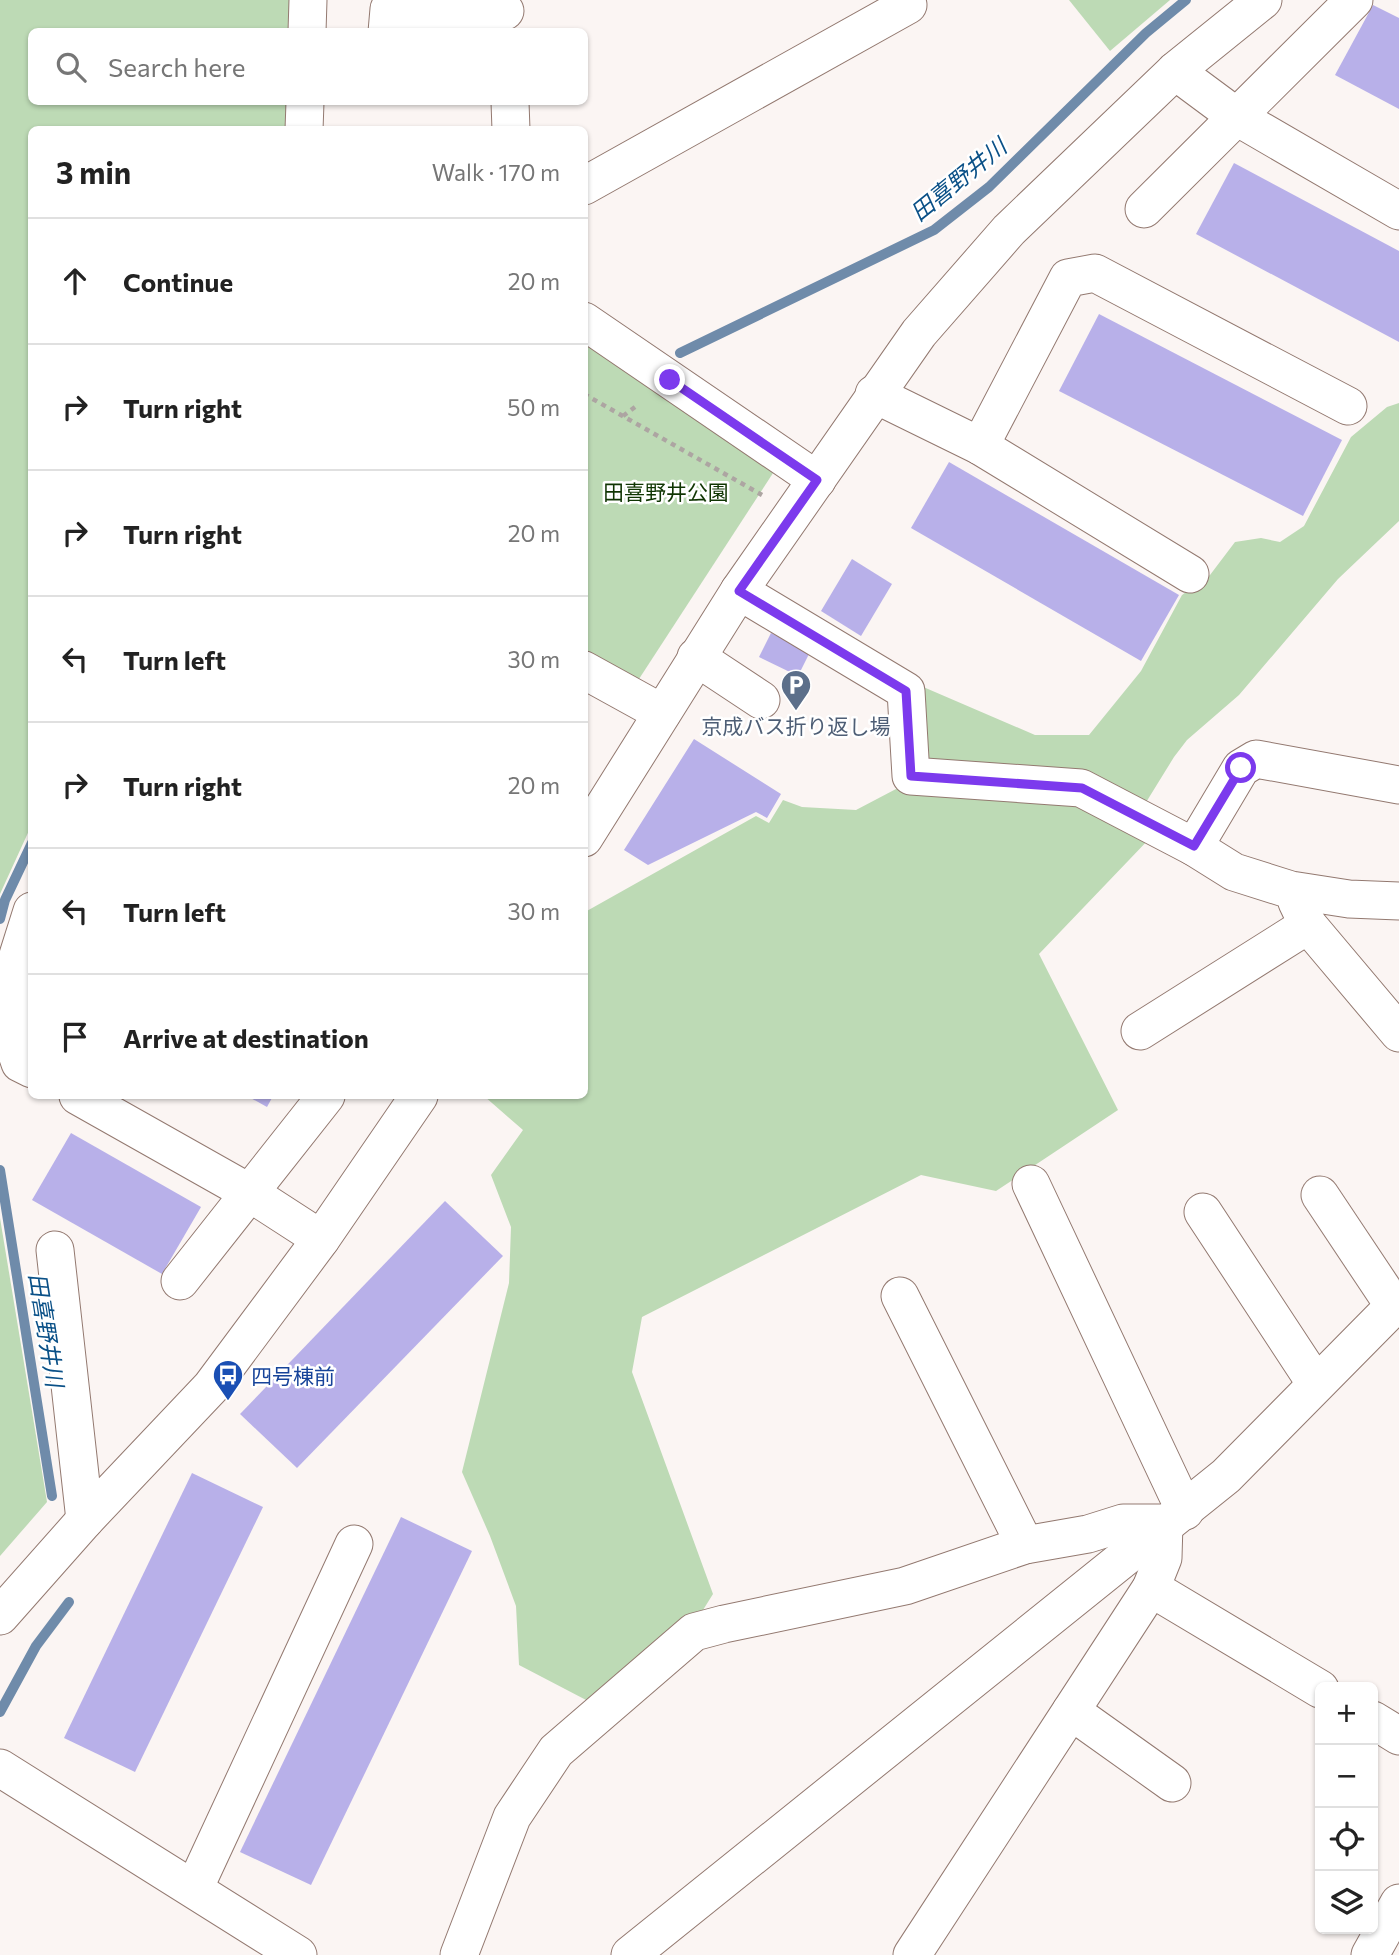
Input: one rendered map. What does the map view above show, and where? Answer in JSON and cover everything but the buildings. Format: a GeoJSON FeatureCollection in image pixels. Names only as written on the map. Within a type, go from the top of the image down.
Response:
{"type":"FeatureCollection","features":[{"type":"Feature","properties":{"kind":"street"},"geometry":{"type":"LineString","coordinates":[[307,28],[308,0]]}},
{"type":"Feature","properties":{"kind":"street"},"geometry":{"type":"LineString","coordinates":[[588,184],[908,5],[905,0]]}},
{"type":"Feature","properties":{"kind":"street"},"geometry":{"type":"LineString","coordinates":[[588,832],[739,591],[919,333],[1009,230],[1175,71],[1263,0]]}},
{"type":"Feature","properties":{"kind":"street"},"geometry":{"type":"LineString","coordinates":[[1144,209],[1354,0]]}},
{"type":"Feature","properties":{"kind":"street"},"geometry":{"type":"LineString","coordinates":[[387,28],[389,9],[506,14]]}},
{"type":"Feature","properties":{"kind":"street"},"geometry":{"type":"LineString","coordinates":[[1175,71],[1237,117],[1399,211]]}},
{"type":"Feature","properties":{"kind":"street"},"geometry":{"type":"LineString","coordinates":[[304,126],[305,105]]}},
{"type":"Feature","properties":{"kind":"street"},"geometry":{"type":"LineString","coordinates":[[510,105],[511,126]]}},
{"type":"Feature","properties":{"kind":"street"},"geometry":{"type":"LineString","coordinates":[[980,446],[1068,278],[1095,273],[1348,406]]}},
{"type":"Feature","properties":{"kind":"street"},"geometry":{"type":"LineString","coordinates":[[588,324],[817,480]]}},
{"type":"Feature","properties":{"kind":"street"},"geometry":{"type":"LineString","coordinates":[[874,394],[980,446],[1190,574]]}},
{"type":"Feature","properties":{"kind":"street"},"geometry":{"type":"LineString","coordinates":[[739,591],[906,691],[911,776],[1082,788],[1194,846],[1234,872],[1291,890],[1349,899],[1399,901]]}},
{"type":"Feature","properties":{"kind":"street"},"geometry":{"type":"LineString","coordinates":[[696,657],[761,700]]}},
{"type":"Feature","properties":{"kind":"street"},"geometry":{"type":"LineString","coordinates":[[588,672],[662,713]]}},
{"type":"Feature","properties":{"kind":"street"},"geometry":{"type":"LineString","coordinates":[[1194,846],[1241,768],[1256,759],[1399,785]]}},
{"type":"Feature","properties":{"kind":"street"},"geometry":{"type":"LineString","coordinates":[[1291,890],[1308,925],[1399,1033]]}},
{"type":"Feature","properties":{"kind":"street"},"geometry":{"type":"LineString","coordinates":[[28,924],[14,968],[12,1040],[20,1063],[28,1067]]}},
{"type":"Feature","properties":{"kind":"street"},"geometry":{"type":"LineString","coordinates":[[1140,1031],[1308,925]]}},
{"type":"Feature","properties":{"kind":"street"},"geometry":{"type":"LineString","coordinates":[[83,1099],[250,1193],[321,1239]]}},
{"type":"Feature","properties":{"kind":"street"},"geometry":{"type":"LineString","coordinates":[[180,1281],[324,1099]]}},
{"type":"Feature","properties":{"kind":"street"},"geometry":{"type":"LineString","coordinates":[[0,1616],[85,1520],[211,1387],[321,1239],[417,1099]]}},
{"type":"Feature","properties":{"kind":"street"},"geometry":{"type":"LineString","coordinates":[[913,1955],[1152,1588],[1175,1517],[1031,1184]]}},
{"type":"Feature","properties":{"kind":"street"},"geometry":{"type":"LineString","coordinates":[[630,1955],[1226,1476],[1396,1304],[1320,1195]]}},
{"type":"Feature","properties":{"kind":"street"},"geometry":{"type":"LineString","coordinates":[[1203,1212],[1316,1384]]}},
{"type":"Feature","properties":{"kind":"street"},"geometry":{"type":"LineString","coordinates":[[55,1250],[85,1520]]}},
{"type":"Feature","properties":{"kind":"street"},"geometry":{"type":"LineString","coordinates":[[900,1296],[1026,1545]]}},
{"type":"Feature","properties":{"kind":"street"},"geometry":{"type":"LineString","coordinates":[[459,1955],[512,1817],[556,1751],[694,1632],[905,1586],[1026,1545],[1088,1534],[1123,1524],[1175,1517]]}},
{"type":"Feature","properties":{"kind":"street"},"geometry":{"type":"LineString","coordinates":[[194,1889],[354,1544]]}},
{"type":"Feature","properties":{"kind":"street"},"geometry":{"type":"LineString","coordinates":[[1152,1588],[1315,1686]]}},
{"type":"Feature","properties":{"kind":"street"},"geometry":{"type":"LineString","coordinates":[[1071,1711],[1171,1783]]}},
{"type":"Feature","properties":{"kind":"street"},"geometry":{"type":"LineString","coordinates":[[1378,1723],[1399,1736]]}},
{"type":"Feature","properties":{"kind":"street"},"geometry":{"type":"LineString","coordinates":[[0,1768],[298,1955]]}},
{"type":"Feature","properties":{"kind":"street"},"geometry":{"type":"LineString","coordinates":[[1370,1955],[1398,1906]]}},
{"type":"Feature","properties":{"kind":"path"},"geometry":{"type":"LineString","coordinates":[[588,396],[766,497]]}},
{"type":"Feature","properties":{"kind":"green space"},"geometry":{"type":"Polygon","coordinates":[[[0,0],[297,0],[296,28],[28,28],[28,105],[294,105],[293,126],[28,126],[28,833],[0,894],[0,0]]]}},
{"type":"Feature","properties":{"kind":"green space"},"geometry":{"type":"Polygon","coordinates":[[[1069,0],[1170,0],[1110,51],[1069,0]]]}},
{"type":"Feature","properties":{"kind":"green space","name":"田喜野井公園"},"geometry":{"type":"Polygon","coordinates":[[[588,339],[775,470],[639,679],[588,652],[588,339]]]}},
{"type":"Feature","properties":{"kind":"green space"},"geometry":{"type":"Polygon","coordinates":[[[1399,403],[1399,521],[1338,579],[1239,695],[1187,740],[1145,804],[922,765],[921,686],[1035,735],[1089,735],[1141,671],[1182,595],[1210,575],[1235,542],[1261,538],[1280,542],[1304,526],[1351,437],[1387,407],[1399,403]]]}},
{"type":"Feature","properties":{"kind":"green space"},"geometry":{"type":"Polygon","coordinates":[[[896,789],[1080,802],[1151,837],[1039,954],[1118,1110],[996,1191],[921,1175],[642,1317],[632,1372],[713,1594],[698,1618],[588,1701],[519,1665],[516,1606],[462,1472],[509,1283],[511,1227],[491,1175],[523,1130],[487,1099],[588,1099],[588,910],[756,816],[769,823],[783,800],[802,807],[856,810],[896,789]]]}},
{"type":"Feature","properties":{"kind":"green space"},"geometry":{"type":"Polygon","coordinates":[[[0,1218],[47,1502],[0,1556],[0,1218]]]}},
{"type":"Feature","properties":{"kind":"waterway","name":"田喜野井川"},"geometry":{"type":"LineString","coordinates":[[680,353],[934,230],[989,187],[1146,33],[1186,0]]}},
{"type":"Feature","properties":{"kind":"waterway","name":"田喜野井川"},"geometry":{"type":"LineString","coordinates":[[0,919],[5,900],[28,851]]}},
{"type":"Feature","properties":{"kind":"waterway","name":"田喜野井川"},"geometry":{"type":"LineString","coordinates":[[0,1170],[52,1496]]}},
{"type":"Feature","properties":{"kind":"waterway","name":"田喜野井川"},"geometry":{"type":"LineString","coordinates":[[0,1712],[36,1646],[69,1602]]}},
{"type":"Feature","properties":{"kind":"place","name":"京成バス折り返し場"},"geometry":{"type":"Point","coordinates":[796,712]}},
{"type":"Feature","properties":{"kind":"place","name":"四号棟前"},"geometry":{"type":"Point","coordinates":[228,1402]}},
{"type":"Feature","properties":{"kind":"route"},"geometry":{"type":"LineString","coordinates":[[670,380],[817,480],[739,591],[906,691],[911,776],[1082,788],[1194,846],[1241,768]]}}]}
